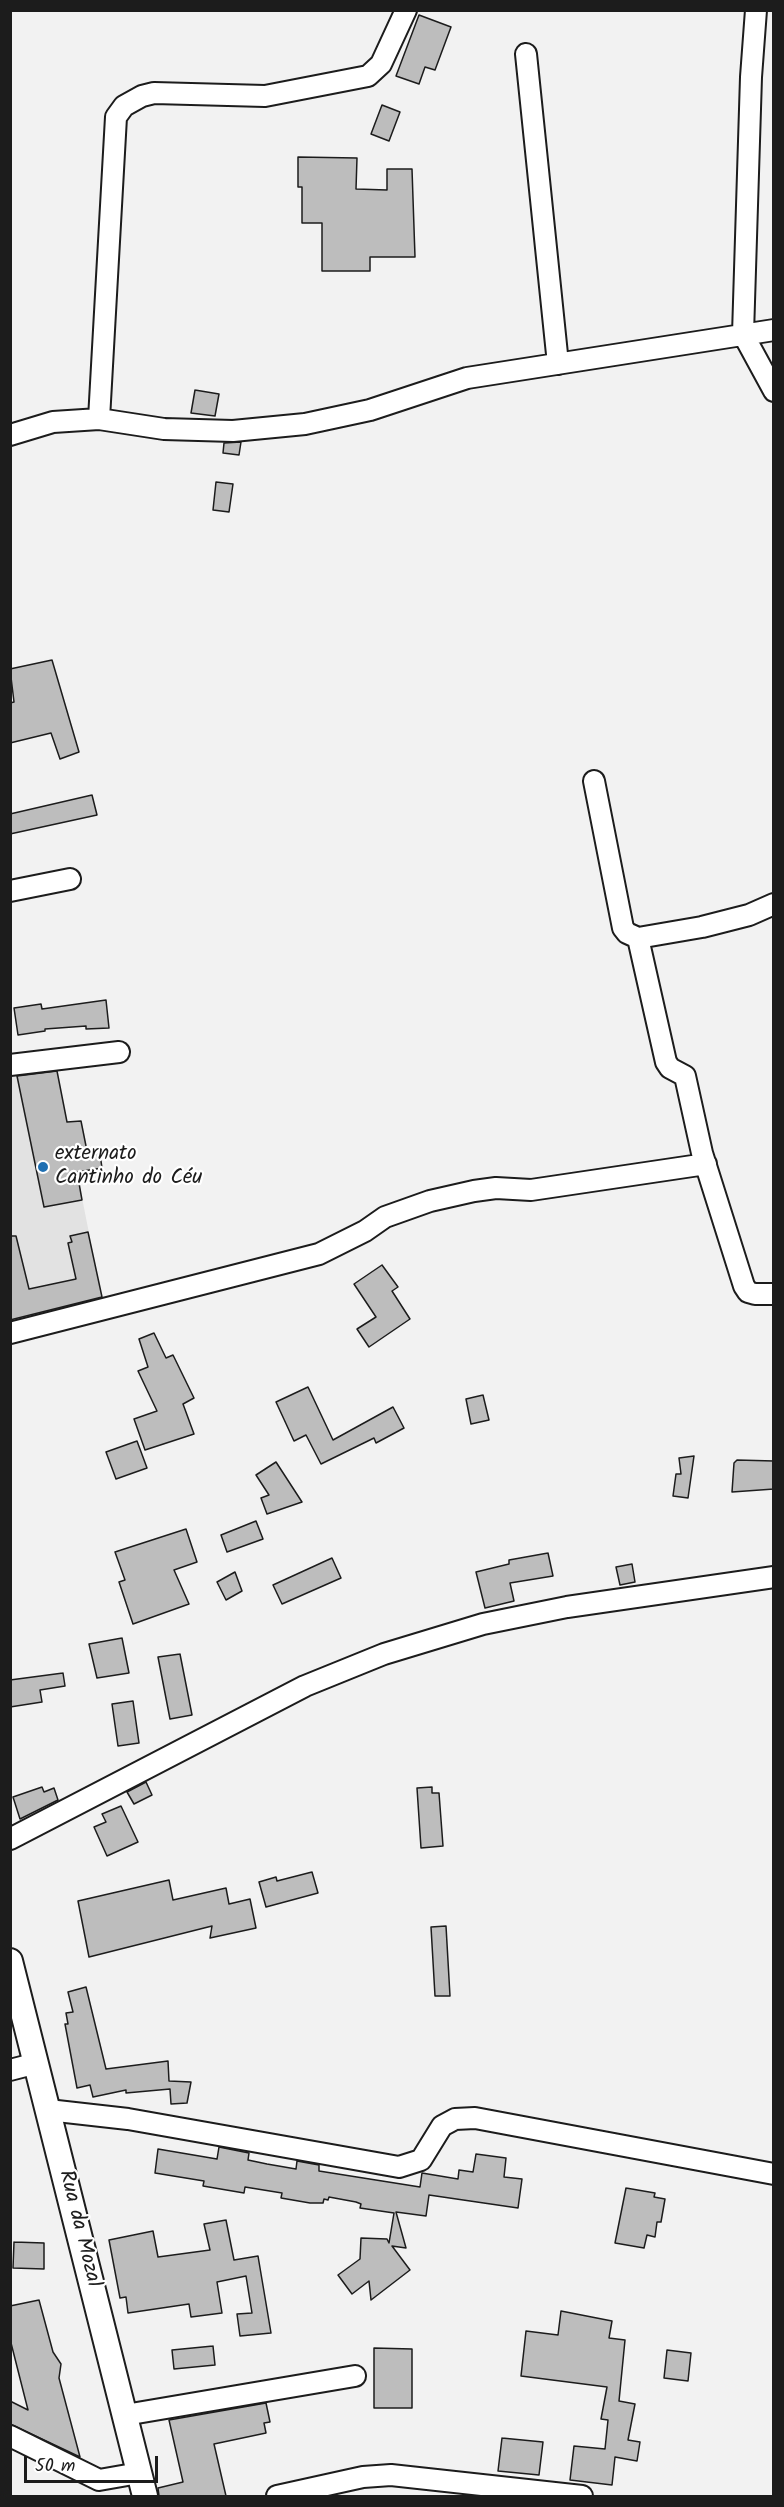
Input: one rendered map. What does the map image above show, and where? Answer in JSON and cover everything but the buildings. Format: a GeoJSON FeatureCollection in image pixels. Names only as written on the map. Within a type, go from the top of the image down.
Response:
{"type":"FeatureCollection","features":[{"type":"Feature","properties":{"kind":"main road","name":"Rua da Mozal"},"geometry":{"type":"LineString","coordinates":[[10,1961],[38,2063],[142,2485]]}},
{"type":"Feature","properties":{"kind":"street"},"geometry":{"type":"LineString","coordinates":[[99,419],[116,117],[124,106],[142,96],[154,93],[264,96],[368,76],[381,64],[406,10]]}},
{"type":"Feature","properties":{"kind":"street"},"geometry":{"type":"LineString","coordinates":[[756,10],[751,77],[743,334],[774,392]]}},
{"type":"Feature","properties":{"kind":"street"},"geometry":{"type":"LineString","coordinates":[[526,54],[558,364]]}},
{"type":"Feature","properties":{"kind":"street"},"geometry":{"type":"LineString","coordinates":[[10,435],[53,422],[99,419],[164,429],[233,431],[305,424],[370,410],[467,378],[774,330]]}},
{"type":"Feature","properties":{"kind":"street"},"geometry":{"type":"LineString","coordinates":[[594,781],[622,928],[627,933],[638,938],[702,927],[749,915],[774,904]]}},
{"type":"Feature","properties":{"kind":"street"},"geometry":{"type":"LineString","coordinates":[[10,891],[70,879]]}},
{"type":"Feature","properties":{"kind":"street"},"geometry":{"type":"LineString","coordinates":[[638,938],[666,1062],[670,1068],[685,1076],[706,1164],[744,1286],[748,1292],[755,1294],[774,1294]]}},
{"type":"Feature","properties":{"kind":"street"},"geometry":{"type":"LineString","coordinates":[[10,1065],[119,1052]]}},
{"type":"Feature","properties":{"kind":"street"},"geometry":{"type":"LineString","coordinates":[[10,1333],[319,1254],[365,1231],[385,1217],[430,1201],[496,1188],[531,1190],[706,1164]]}},
{"type":"Feature","properties":{"kind":"street"},"geometry":{"type":"LineString","coordinates":[[10,1839],[304,1686],[384,1654],[483,1624],[567,1607],[774,1577]]}},
{"type":"Feature","properties":{"kind":"street"},"geometry":{"type":"LineString","coordinates":[[10,2070],[38,2063]]}},
{"type":"Feature","properties":{"kind":"street"},"geometry":{"type":"LineString","coordinates":[[48,2110],[128,2119],[399,2167],[421,2160],[442,2126],[455,2119],[475,2118],[774,2174]]}},
{"type":"Feature","properties":{"kind":"street"},"geometry":{"type":"LineString","coordinates":[[125,2415],[355,2376]]}},
{"type":"Feature","properties":{"kind":"street"},"geometry":{"type":"LineString","coordinates":[[10,2436],[99,2480],[142,2485]]}},
{"type":"Feature","properties":{"kind":"street"},"geometry":{"type":"LineString","coordinates":[[277,2496],[363,2477],[390,2475],[582,2496]]}},
{"type":"Feature","properties":{"kind":"shaded area","name":"externato Cantinho do Céu"},"geometry":{"type":"Polygon","coordinates":[[[56,1066],[102,1299],[11,1323],[11,1073],[56,1066]]]}},
{"type":"Feature","properties":{"kind":"place","name":"externato Cantinho do Céu"},"geometry":{"type":"Point","coordinates":[43,1167]}}]}
